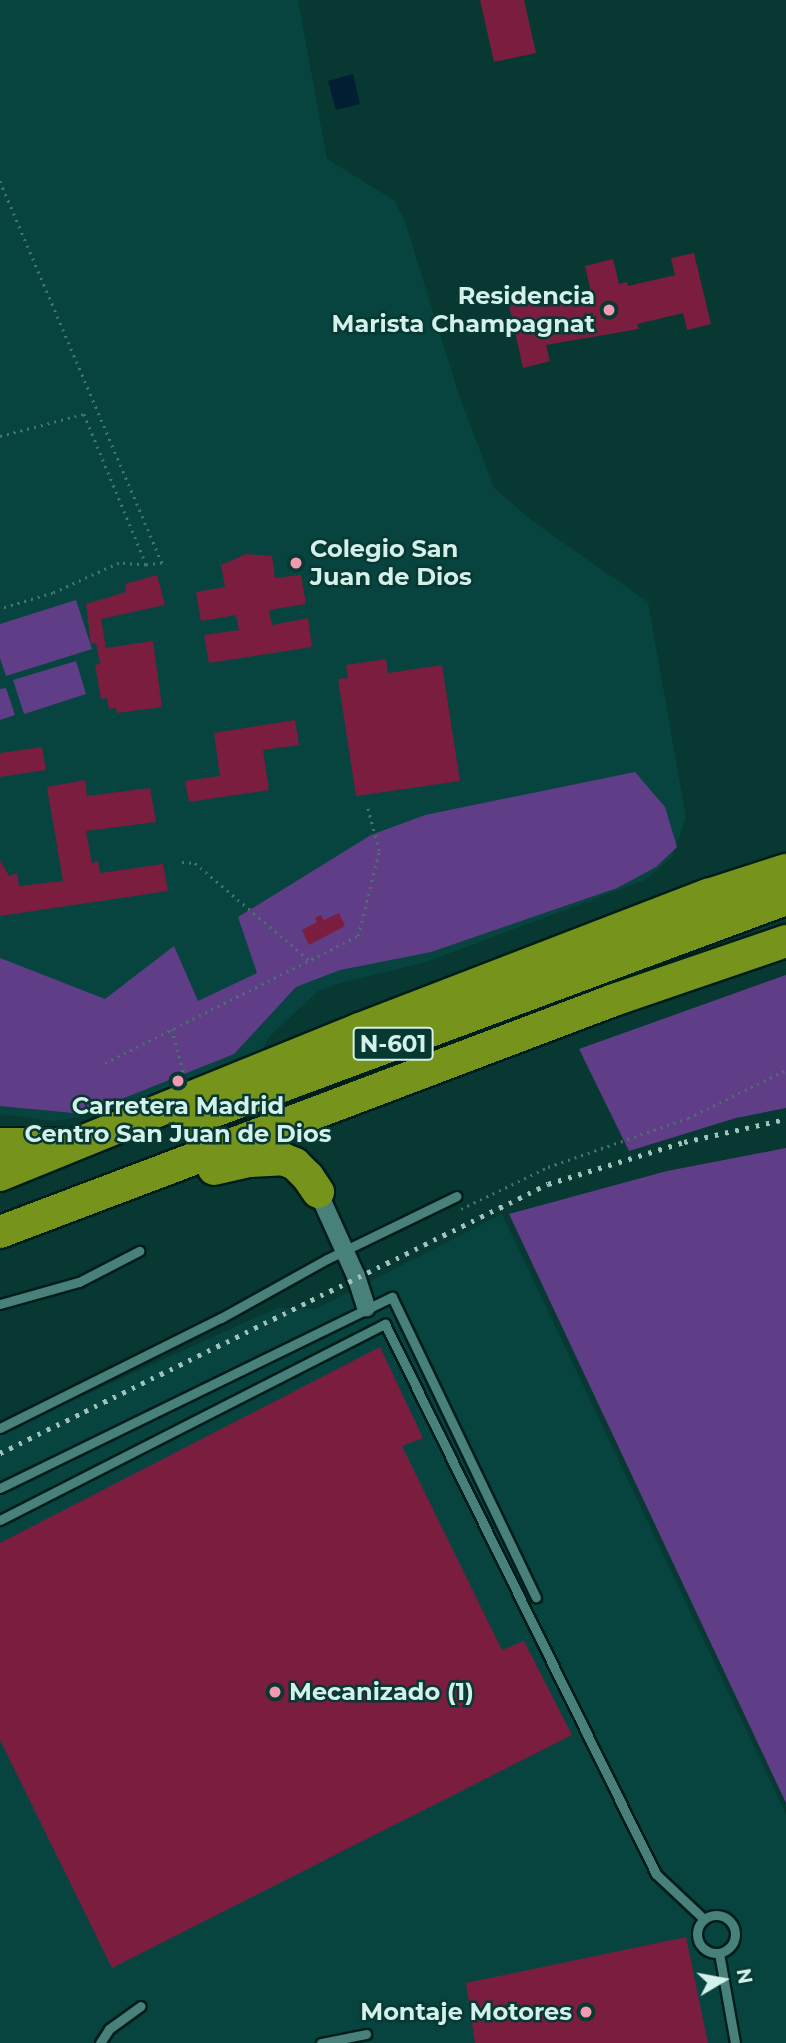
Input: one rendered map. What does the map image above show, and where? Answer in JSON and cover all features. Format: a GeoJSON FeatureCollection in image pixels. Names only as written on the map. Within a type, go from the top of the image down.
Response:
{"type":"FeatureCollection","features":[{"type":"Feature","properties":{"kind":"highway"},"geometry":{"type":"LineString","coordinates":[[0,1175],[190,1097],[708,895],[786,870]]}},
{"type":"Feature","properties":{"kind":"highway"},"geometry":{"type":"LineString","coordinates":[[616,932],[786,884]]}},
{"type":"Feature","properties":{"kind":"highway","name":"N-601"},"geometry":{"type":"LineString","coordinates":[[0,1191],[786,899]]}},
{"type":"Feature","properties":{"kind":"highway","name":"N-601"},"geometry":{"type":"LineString","coordinates":[[0,1232],[614,1000],[786,941]]}},
{"type":"Feature","properties":{"kind":"highway"},"geometry":{"type":"LineString","coordinates":[[0,1255],[202,1172],[267,1142],[305,1118]]}},
{"type":"Feature","properties":{"kind":"highway"},"geometry":{"type":"LineString","coordinates":[[0,1144],[56,1144],[120,1125]]}},
{"type":"Feature","properties":{"kind":"highway"},"geometry":{"type":"LineString","coordinates":[[202,1172],[249,1161],[283,1159],[295,1164],[308,1177],[317,1192]]}},
{"type":"Feature","properties":{"kind":"street"},"geometry":{"type":"LineString","coordinates":[[317,1192],[366,1307]]}},
{"type":"Feature","properties":{"kind":"lane"},"geometry":{"type":"LineString","coordinates":[[0,1427],[221,1318],[344,1251],[457,1196]]}},
{"type":"Feature","properties":{"kind":"lane"},"geometry":{"type":"LineString","coordinates":[[0,1304],[79,1282],[139,1251]]}},
{"type":"Feature","properties":{"kind":"lane"},"geometry":{"type":"LineString","coordinates":[[0,1488],[366,1307],[392,1297],[536,1597]]}},
{"type":"Feature","properties":{"kind":"lane"},"geometry":{"type":"LineString","coordinates":[[0,1521],[384,1324],[575,1715],[656,1874],[704,1919]]}},
{"type":"Feature","properties":{"kind":"lane"},"geometry":{"type":"LineString","coordinates":[[719,1916],[734,1929],[733,1941],[719,1953],[708,1952],[700,1944],[697,1931],[704,1919],[719,1916]]}},
{"type":"Feature","properties":{"kind":"lane"},"geometry":{"type":"LineString","coordinates":[[719,1953],[735,2043]]}},
{"type":"Feature","properties":{"kind":"lane"},"geometry":{"type":"LineString","coordinates":[[100,2043],[109,2029],[141,2006]]}},
{"type":"Feature","properties":{"kind":"lane"},"geometry":{"type":"LineString","coordinates":[[321,2043],[366,2034]]}},
{"type":"Feature","properties":{"kind":"path"},"geometry":{"type":"LineString","coordinates":[[0,181],[162,563],[119,563],[53,593],[0,609]]}},
{"type":"Feature","properties":{"kind":"path"},"geometry":{"type":"LineString","coordinates":[[0,436],[84,414],[146,565]]}},
{"type":"Feature","properties":{"kind":"path"},"geometry":{"type":"LineString","coordinates":[[105,1063],[358,936],[379,851],[367,806]]}},
{"type":"Feature","properties":{"kind":"path"},"geometry":{"type":"LineString","coordinates":[[182,862],[195,863],[309,960]]}},
{"type":"Feature","properties":{"kind":"path"},"geometry":{"type":"LineString","coordinates":[[172,1029],[190,1097]]}},
{"type":"Feature","properties":{"kind":"path"},"geometry":{"type":"LineString","coordinates":[[454,1212],[560,1162],[688,1118],[786,1070]]}},
{"type":"Feature","properties":{"kind":"shaded area","name":"Colegio San Juan de Dios"},"geometry":{"type":"Polygon","coordinates":[[[0,0],[298,0],[327,159],[395,201],[405,222],[459,395],[494,488],[535,523],[648,602],[686,818],[672,857],[645,880],[426,962],[318,991],[270,1036],[259,1054],[106,1112],[54,1121],[0,1114],[0,0]]]}},
{"type":"Feature","properties":{"kind":"shaded area"},"geometry":{"type":"Polygon","coordinates":[[[353,74],[360,104],[336,110],[328,81],[353,74]]]}},
{"type":"Feature","properties":{"kind":"shaded area"},"geometry":{"type":"Polygon","coordinates":[[[76,600],[92,649],[6,676],[0,658],[0,624],[76,600]]]}},
{"type":"Feature","properties":{"kind":"shaded area"},"geometry":{"type":"Polygon","coordinates":[[[76,661],[86,694],[24,714],[13,680],[76,661]]]}},
{"type":"Feature","properties":{"kind":"shaded area"},"geometry":{"type":"Polygon","coordinates":[[[6,688],[15,715],[0,720],[0,689],[6,688]]]}},
{"type":"Feature","properties":{"kind":"shaded area"},"geometry":{"type":"Polygon","coordinates":[[[635,772],[665,807],[677,847],[656,867],[617,888],[431,952],[340,970],[296,987],[234,1054],[84,1114],[0,1106],[0,958],[105,999],[174,946],[198,1001],[257,973],[238,917],[371,835],[425,815],[635,772]]]}},
{"type":"Feature","properties":{"kind":"shaded area"},"geometry":{"type":"Polygon","coordinates":[[[786,975],[786,1108],[736,1118],[629,1151],[579,1049],[786,975]]]}},
{"type":"Feature","properties":{"kind":"shaded area"},"geometry":{"type":"Polygon","coordinates":[[[786,1148],[786,1803],[509,1214],[667,1171],[786,1148]]]}},
{"type":"Feature","properties":{"kind":"shaded area"},"geometry":{"type":"Polygon","coordinates":[[[502,1214],[786,1814],[786,2043],[0,2043],[0,1433],[277,1308],[316,1309],[502,1214]]]}},
{"type":"Feature","properties":{"kind":"building"},"geometry":{"type":"Polygon","coordinates":[[[480,0],[524,0],[536,53],[494,62],[480,0]]]}},
{"type":"Feature","properties":{"kind":"building","name":"Residencia Marista Champagnat"},"geometry":{"type":"Polygon","coordinates":[[[694,253],[711,324],[687,330],[683,313],[637,324],[639,329],[546,345],[550,361],[523,368],[508,301],[512,300],[511,295],[534,289],[538,307],[582,297],[582,294],[591,292],[585,266],[613,259],[619,284],[627,282],[628,286],[675,275],[671,258],[694,253]]]}},
{"type":"Feature","properties":{"kind":"building"},"geometry":{"type":"Polygon","coordinates":[[[246,554],[272,556],[275,578],[301,575],[306,604],[269,610],[272,625],[308,618],[312,647],[209,663],[204,635],[239,630],[236,615],[201,621],[196,592],[225,587],[221,565],[246,554]]]}},
{"type":"Feature","properties":{"kind":"building"},"geometry":{"type":"Polygon","coordinates":[[[157,575],[165,605],[101,619],[106,648],[153,641],[162,707],[117,713],[116,708],[109,709],[107,698],[101,699],[95,665],[100,664],[96,643],[91,644],[86,604],[126,592],[125,584],[157,575]]]}},
{"type":"Feature","properties":{"kind":"building"},"geometry":{"type":"Polygon","coordinates":[[[386,659],[388,673],[442,665],[460,781],[356,796],[338,679],[348,678],[346,665],[386,659]]]}},
{"type":"Feature","properties":{"kind":"building"},"geometry":{"type":"Polygon","coordinates":[[[295,720],[299,745],[263,750],[269,790],[189,802],[185,781],[220,776],[214,733],[295,720]]]}},
{"type":"Feature","properties":{"kind":"building"},"geometry":{"type":"Polygon","coordinates":[[[42,747],[46,770],[0,777],[0,753],[42,747]]]}},
{"type":"Feature","properties":{"kind":"building"},"geometry":{"type":"Polygon","coordinates":[[[85,780],[87,796],[150,788],[156,822],[86,831],[92,863],[98,861],[100,873],[163,864],[168,891],[0,916],[0,860],[9,876],[17,873],[19,886],[63,881],[47,787],[85,780]]]}},
{"type":"Feature","properties":{"kind":"building"},"geometry":{"type":"Polygon","coordinates":[[[339,913],[345,926],[309,945],[302,930],[317,922],[315,918],[321,915],[324,920],[339,913]]]}},
{"type":"Feature","properties":{"kind":"building","name":"Mecanizado (1)"},"geometry":{"type":"Polygon","coordinates":[[[380,1347],[423,1438],[402,1446],[502,1650],[524,1641],[572,1735],[112,1968],[0,1740],[0,1543],[380,1347]]]}},
{"type":"Feature","properties":{"kind":"building","name":"Montaje Motores"},"geometry":{"type":"Polygon","coordinates":[[[686,1937],[708,2043],[475,2043],[466,1983],[686,1937]]]}},
{"type":"Feature","properties":{"kind":"railway"},"geometry":{"type":"LineString","coordinates":[[0,1453],[548,1184],[684,1142],[786,1119]]}},
{"type":"Feature","properties":{"kind":"place","name":"Residencia Marista Champagnat"},"geometry":{"type":"Point","coordinates":[609,310]}},
{"type":"Feature","properties":{"kind":"place","name":"Colegio San Juan de Dios"},"geometry":{"type":"Point","coordinates":[296,563]}},
{"type":"Feature","properties":{"kind":"place","name":"Carretera Madrid Centro San Juan de Dios"},"geometry":{"type":"Point","coordinates":[178,1081]}},
{"type":"Feature","properties":{"kind":"place","name":"Mecanizado (1)"},"geometry":{"type":"Point","coordinates":[275,1692]}},
{"type":"Feature","properties":{"kind":"place","name":"Montaje Motores"},"geometry":{"type":"Point","coordinates":[586,2012]}}]}
